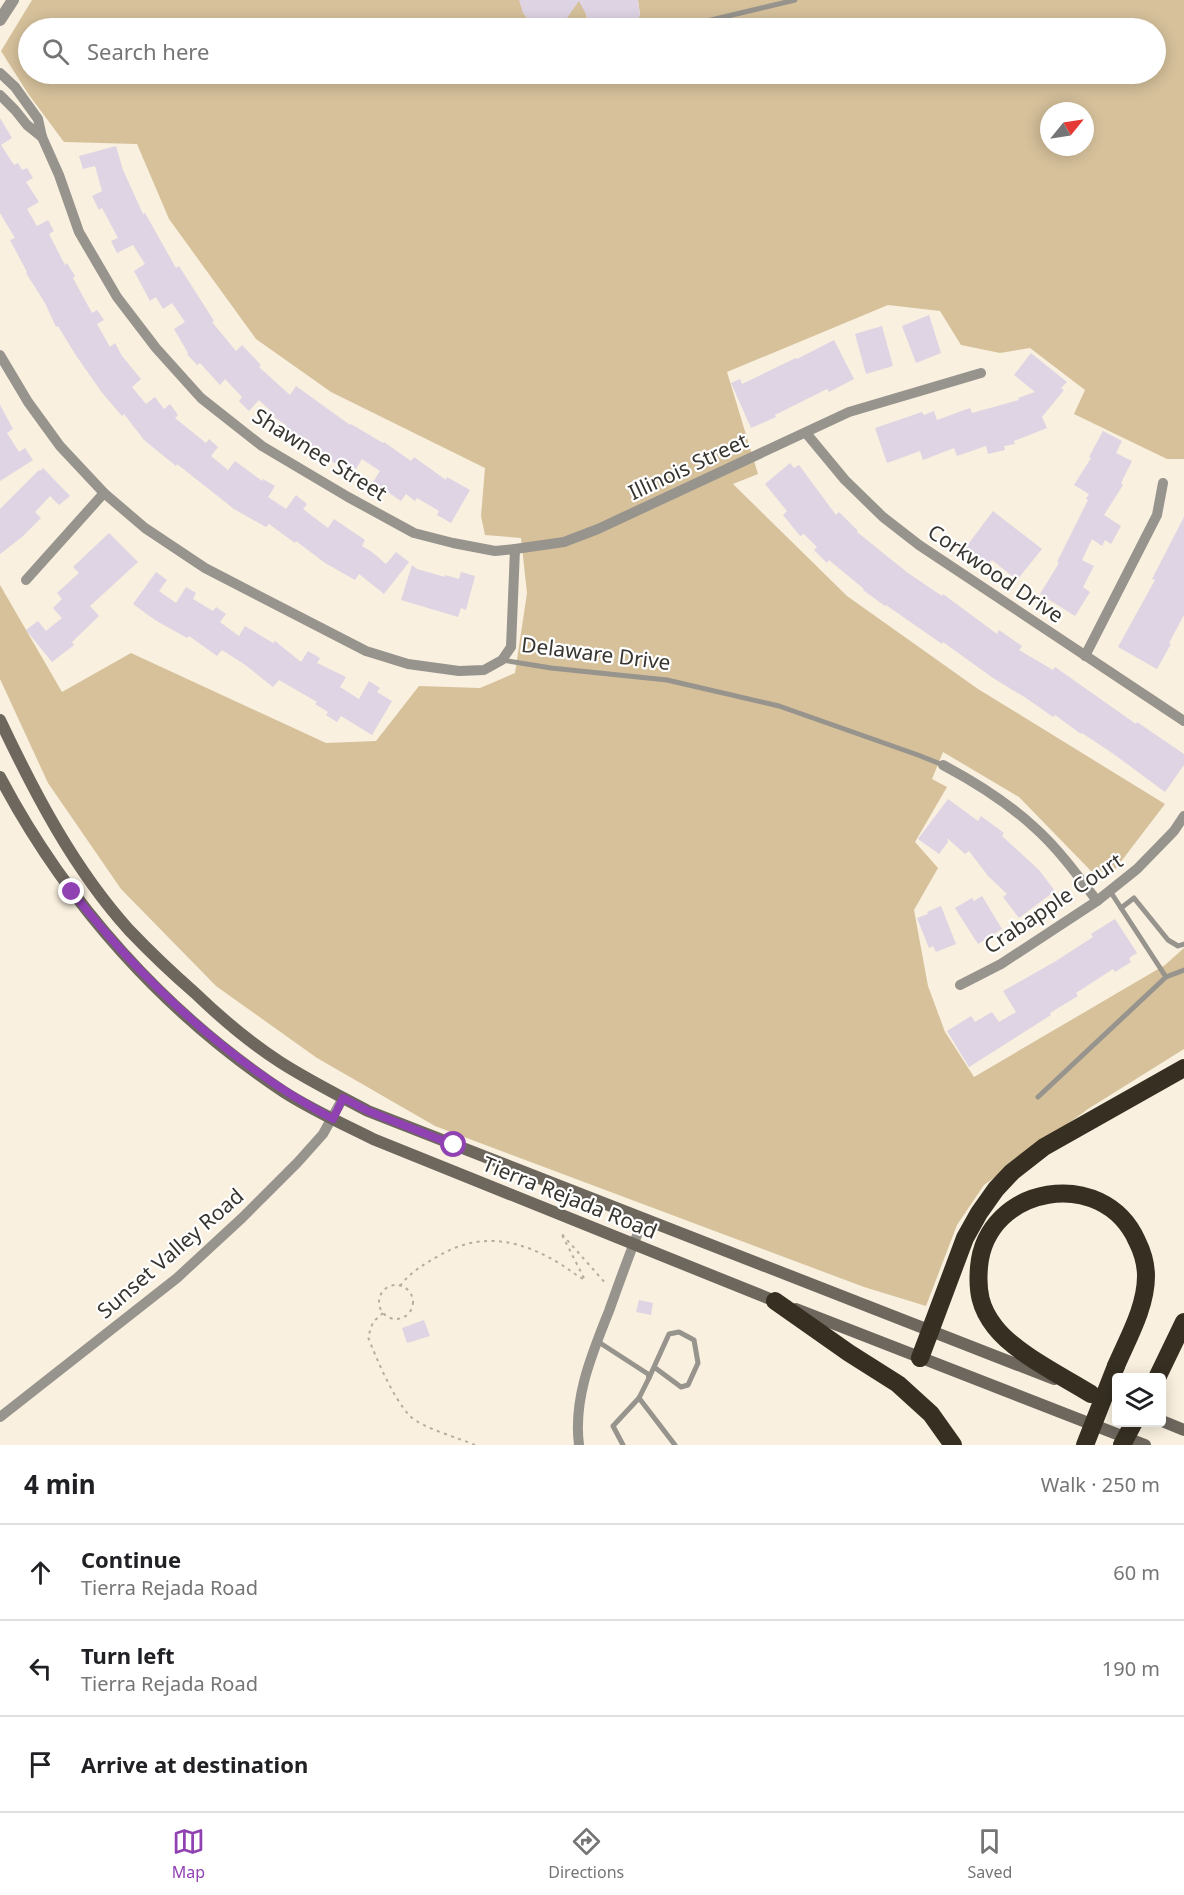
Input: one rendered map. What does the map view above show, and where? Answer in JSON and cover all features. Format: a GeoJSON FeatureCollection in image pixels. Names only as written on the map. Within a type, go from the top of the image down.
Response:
{"type":"FeatureCollection","features":[{"type":"Feature","properties":{"kind":"highway"},"geometry":{"type":"LineString","coordinates":[[920,1358],[965,1238],[996,1189],[1012,1172],[1044,1147],[1184,1068]]}},
{"type":"Feature","properties":{"kind":"highway"},"geometry":{"type":"LineString","coordinates":[[1085,1445],[1143,1296],[1146,1274],[1142,1252],[1133,1232],[1117,1212],[1090,1197],[1063,1192],[1037,1196],[1010,1210],[990,1231],[980,1254],[977,1286],[982,1306],[994,1326],[1008,1341],[1091,1394]]}},
{"type":"Feature","properties":{"kind":"highway"},"geometry":{"type":"LineString","coordinates":[[775,1301],[898,1384],[931,1414],[953,1445]]}},
{"type":"Feature","properties":{"kind":"highway"},"geometry":{"type":"LineString","coordinates":[[1160,1371],[1184,1322]]}},
{"type":"Feature","properties":{"kind":"highway"},"geometry":{"type":"LineString","coordinates":[[1122,1445],[1131,1427]]}},
{"type":"Feature","properties":{"kind":"main road","name":"Tierra Rejada Road"},"geometry":{"type":"LineString","coordinates":[[0,720],[22,766],[62,838],[84,872],[129,929],[224,1021],[280,1063],[368,1111],[1112,1402]]}},
{"type":"Feature","properties":{"kind":"main road","name":"Tierra Rejada Road"},"geometry":{"type":"LineString","coordinates":[[0,777],[20,815],[72,892],[97,924],[196,1026],[285,1092],[373,1139],[775,1301],[1144,1445]]}},
{"type":"Feature","properties":{"kind":"main road"},"geometry":{"type":"LineString","coordinates":[[1166,1424],[1184,1430]]}},
{"type":"Feature","properties":{"kind":"street"},"geometry":{"type":"LineString","coordinates":[[0,20],[13,0]]}},
{"type":"Feature","properties":{"kind":"street","name":"Shawnee Street"},"geometry":{"type":"LineString","coordinates":[[0,73],[38,119],[42,137],[59,175],[79,231],[117,297],[156,348],[201,398],[262,446],[414,533],[495,550],[515,549]]}},
{"type":"Feature","properties":{"kind":"street","name":"Shawnee Street"},"geometry":{"type":"LineString","coordinates":[[1,97],[27,125],[42,137]]}},
{"type":"Feature","properties":{"kind":"street","name":"Delaware Drive"},"geometry":{"type":"LineString","coordinates":[[0,355],[28,402],[60,446],[104,493],[145,528],[205,568],[366,651],[408,664],[459,671],[484,670],[502,660]]}},
{"type":"Feature","properties":{"kind":"street","name":"Illinois Street"},"geometry":{"type":"LineString","coordinates":[[515,549],[564,542],[598,529],[849,412],[981,373]]}},
{"type":"Feature","properties":{"kind":"street","name":"Corkwood Drive"},"geometry":{"type":"LineString","coordinates":[[806,433],[845,480],[883,517],[919,545],[1184,721]]}},
{"type":"Feature","properties":{"kind":"street"},"geometry":{"type":"LineString","coordinates":[[1085,656],[1157,515],[1163,483]]}},
{"type":"Feature","properties":{"kind":"street"},"geometry":{"type":"LineString","coordinates":[[26,580],[104,493]]}},
{"type":"Feature","properties":{"kind":"street"},"geometry":{"type":"LineString","coordinates":[[502,660],[510,647],[515,549]]}},
{"type":"Feature","properties":{"kind":"street","name":"Delaware Drive"},"geometry":{"type":"LineString","coordinates":[[943,765],[980,785],[1035,827],[1097,901]]}},
{"type":"Feature","properties":{"kind":"street","name":"Crabapple Court"},"geometry":{"type":"LineString","coordinates":[[960,985],[1001,964],[1097,901],[1137,869],[1174,831],[1184,816]]}},
{"type":"Feature","properties":{"kind":"street","name":"Sunset Valley Road"},"geometry":{"type":"LineString","coordinates":[[0,1417],[177,1278],[242,1218],[323,1134],[343,1098]]}},
{"type":"Feature","properties":{"kind":"street"},"geometry":{"type":"LineString","coordinates":[[579,1445],[580,1396],[597,1341],[643,1220]]}},
{"type":"Feature","properties":{"kind":"lane"},"geometry":{"type":"LineString","coordinates":[[720,18],[795,0]]}},
{"type":"Feature","properties":{"kind":"lane"},"geometry":{"type":"LineString","coordinates":[[1,97],[11,84]]}},
{"type":"Feature","properties":{"kind":"lane","name":"Delaware Drive"},"geometry":{"type":"LineString","coordinates":[[502,660],[551,668],[667,680],[768,704],[943,765]]}},
{"type":"Feature","properties":{"kind":"lane"},"geometry":{"type":"LineString","coordinates":[[1110,891],[1167,977]]}},
{"type":"Feature","properties":{"kind":"lane"},"geometry":{"type":"LineString","coordinates":[[1122,908],[1134,898],[1168,940],[1178,946],[1184,944]]}},
{"type":"Feature","properties":{"kind":"lane"},"geometry":{"type":"LineString","coordinates":[[1038,1097],[1167,977],[1184,970]]}},
{"type":"Feature","properties":{"kind":"lane"},"geometry":{"type":"LineString","coordinates":[[622,1445],[613,1426],[639,1398],[669,1334],[679,1332],[694,1340],[698,1363],[688,1385],[681,1387],[654,1367]]}},
{"type":"Feature","properties":{"kind":"lane"},"geometry":{"type":"LineString","coordinates":[[597,1341],[643,1370],[649,1378]]}},
{"type":"Feature","properties":{"kind":"lane"},"geometry":{"type":"LineString","coordinates":[[639,1398],[675,1445]]}},
{"type":"Feature","properties":{"kind":"path"},"geometry":{"type":"LineString","coordinates":[[400,1286],[415,1270],[447,1251],[472,1241],[489,1240],[511,1242],[536,1252],[585,1280],[561,1233],[615,1294]]}},
{"type":"Feature","properties":{"kind":"path"},"geometry":{"type":"LineString","coordinates":[[400,1286],[412,1296],[410,1312],[396,1319],[390,1318],[383,1313],[380,1305],[381,1294],[389,1287],[400,1286]]}},
{"type":"Feature","properties":{"kind":"path"},"geometry":{"type":"LineString","coordinates":[[383,1313],[373,1322],[368,1337],[381,1370],[399,1399],[411,1416],[420,1422],[475,1445]]}},
{"type":"Feature","properties":{"kind":"shaded area"},"geometry":{"type":"Polygon","coordinates":[[[32,0],[521,0],[522,9],[527,18],[21,18],[32,0]]]}},
{"type":"Feature","properties":{"kind":"shaded area"},"geometry":{"type":"Polygon","coordinates":[[[574,0],[587,0],[587,18],[565,18],[572,9],[574,0]]]}},
{"type":"Feature","properties":{"kind":"shaded area"},"geometry":{"type":"Polygon","coordinates":[[[638,0],[1184,0],[1184,459],[1167,459],[1074,414],[1085,390],[1030,348],[1000,353],[961,345],[940,311],[888,305],[727,372],[758,474],[733,484],[847,596],[978,689],[1165,804],[1113,872],[1091,871],[1019,797],[943,752],[932,779],[947,787],[915,842],[938,868],[914,910],[928,986],[945,1032],[974,1077],[1165,965],[1184,948],[1184,1049],[1088,1109],[984,1185],[957,1225],[926,1306],[864,1287],[435,1126],[317,1058],[216,986],[121,889],[48,783],[0,679],[0,585],[62,692],[131,653],[326,743],[376,741],[419,686],[480,688],[515,673],[527,593],[521,538],[485,535],[481,516],[485,468],[331,392],[256,339],[169,219],[137,144],[64,142],[22,84],[1166,84],[1166,18],[638,18],[638,0]]]}},
{"type":"Feature","properties":{"kind":"shaded area"},"geometry":{"type":"Polygon","coordinates":[[[18,23],[18,78],[1,51],[18,23]]]}},
{"type":"Feature","properties":{"kind":"building"},"geometry":{"type":"Polygon","coordinates":[[[519,0],[638,0],[640,15],[638,18],[588,18],[579,1],[567,18],[527,18],[519,0]]]}},
{"type":"Feature","properties":{"kind":"building"},"geometry":{"type":"Polygon","coordinates":[[[0,118],[12,138],[1,145],[14,165],[18,163],[22,170],[27,168],[33,178],[26,182],[39,202],[27,209],[37,226],[48,220],[54,231],[49,234],[65,265],[67,263],[75,276],[73,278],[92,313],[97,310],[104,320],[97,324],[110,347],[115,343],[122,356],[141,379],[132,387],[146,404],[155,397],[164,409],[170,404],[178,415],[175,418],[206,443],[209,439],[218,447],[211,456],[228,470],[235,461],[262,481],[263,479],[275,486],[268,497],[286,509],[296,495],[307,504],[303,509],[328,528],[334,519],[365,540],[362,546],[386,564],[396,552],[409,562],[384,594],[359,574],[355,580],[325,563],[269,524],[266,527],[234,509],[144,440],[124,414],[122,416],[103,394],[58,326],[56,327],[10,240],[15,238],[0,213],[0,118]]]}},
{"type":"Feature","properties":{"kind":"building"},"geometry":{"type":"Polygon","coordinates":[[[116,146],[123,170],[143,214],[145,213],[176,268],[179,266],[214,321],[212,322],[236,351],[242,345],[261,365],[259,367],[290,395],[296,386],[350,425],[384,442],[411,461],[414,457],[446,480],[447,477],[470,490],[451,523],[437,515],[439,511],[417,498],[415,501],[406,494],[401,501],[373,482],[380,471],[362,459],[356,469],[344,461],[340,467],[295,435],[293,438],[283,431],[287,426],[274,417],[275,415],[259,400],[249,411],[239,401],[242,397],[225,379],[220,385],[200,363],[197,365],[187,354],[174,329],[185,322],[172,303],[163,309],[156,297],[150,301],[134,271],[145,264],[133,245],[117,253],[111,241],[118,238],[102,208],[99,210],[92,196],[102,191],[95,166],[83,169],[79,156],[116,146]]]}},
{"type":"Feature","properties":{"kind":"building"},"geometry":{"type":"Polygon","coordinates":[[[929,315],[941,353],[916,363],[902,326],[929,315]]]}},
{"type":"Feature","properties":{"kind":"building"},"geometry":{"type":"Polygon","coordinates":[[[882,326],[893,366],[866,374],[855,334],[882,326]]]}},
{"type":"Feature","properties":{"kind":"building"},"geometry":{"type":"Polygon","coordinates":[[[834,340],[854,379],[829,392],[827,389],[751,428],[731,383],[740,379],[742,384],[834,340]]]}},
{"type":"Feature","properties":{"kind":"building"},"geometry":{"type":"Polygon","coordinates":[[[1031,353],[1067,382],[1061,388],[1064,390],[1042,417],[1047,428],[1014,441],[1015,444],[1004,446],[1005,450],[988,454],[986,446],[957,456],[954,448],[923,460],[920,451],[887,463],[875,428],[922,412],[924,415],[934,411],[937,420],[970,408],[972,413],[1019,400],[1018,398],[1035,392],[1014,375],[1031,353]]]}},
{"type":"Feature","properties":{"kind":"building"},"geometry":{"type":"Polygon","coordinates":[[[0,405],[13,429],[7,433],[19,452],[25,448],[33,460],[0,481],[0,405]]]}},
{"type":"Feature","properties":{"kind":"building"},"geometry":{"type":"Polygon","coordinates":[[[1103,431],[1122,441],[1116,453],[1132,461],[1121,483],[1123,485],[1104,515],[1121,526],[1111,544],[1105,540],[1102,546],[1092,539],[1082,560],[1094,566],[1083,587],[1090,592],[1075,616],[1040,594],[1059,563],[1057,562],[1088,500],[1086,499],[1089,494],[1074,485],[1091,458],[1089,457],[1103,431]]]}},
{"type":"Feature","properties":{"kind":"building"},"geometry":{"type":"Polygon","coordinates":[[[790,463],[794,468],[799,465],[836,515],[839,512],[857,532],[908,573],[942,596],[943,594],[997,634],[999,630],[1022,646],[1019,650],[1053,670],[1055,667],[1136,724],[1137,722],[1184,754],[1184,765],[1165,792],[1055,715],[1053,717],[943,642],[942,644],[885,606],[829,560],[827,563],[814,550],[817,547],[804,534],[800,536],[783,515],[787,511],[765,484],[790,463]]]}},
{"type":"Feature","properties":{"kind":"building"},"geometry":{"type":"Polygon","coordinates":[[[43,468],[70,496],[59,505],[50,496],[35,512],[41,518],[0,554],[0,509],[43,468]]]}},
{"type":"Feature","properties":{"kind":"building"},"geometry":{"type":"Polygon","coordinates":[[[993,511],[1042,549],[1017,580],[992,560],[988,564],[966,547],[993,511]]]}},
{"type":"Feature","properties":{"kind":"building"},"geometry":{"type":"Polygon","coordinates":[[[1184,517],[1184,615],[1157,669],[1118,647],[1155,580],[1152,579],[1184,517]]]}},
{"type":"Feature","properties":{"kind":"building"},"geometry":{"type":"Polygon","coordinates":[[[109,533],[138,562],[90,606],[99,616],[72,642],[74,645],[52,662],[26,630],[38,621],[46,631],[62,618],[53,608],[62,599],[57,593],[79,573],[73,567],[109,533]]]}},
{"type":"Feature","properties":{"kind":"building"},"geometry":{"type":"Polygon","coordinates":[[[412,565],[417,569],[445,577],[445,575],[459,579],[461,572],[475,576],[466,610],[461,608],[458,617],[401,600],[412,565]]]}},
{"type":"Feature","properties":{"kind":"building"},"geometry":{"type":"Polygon","coordinates":[[[156,572],[167,580],[159,591],[176,603],[186,587],[196,593],[193,599],[213,611],[216,607],[226,614],[220,622],[239,636],[245,626],[273,643],[275,641],[301,662],[308,651],[320,658],[317,663],[346,677],[340,687],[359,699],[369,681],[380,688],[377,692],[392,701],[372,735],[341,716],[337,722],[326,715],[328,712],[315,704],[317,702],[279,680],[273,687],[222,650],[217,656],[189,636],[187,638],[155,620],[133,604],[156,572]]]}},
{"type":"Feature","properties":{"kind":"building"},"geometry":{"type":"Polygon","coordinates":[[[948,799],[978,821],[981,816],[1004,833],[1002,836],[1039,870],[1055,891],[1019,918],[1003,897],[1007,894],[988,876],[969,851],[965,854],[947,838],[948,842],[939,854],[918,839],[948,799]]]}},
{"type":"Feature","properties":{"kind":"building"},"geometry":{"type":"Polygon","coordinates":[[[982,896],[1002,929],[978,944],[955,908],[972,898],[974,901],[982,896]]]}},
{"type":"Feature","properties":{"kind":"building"},"geometry":{"type":"Polygon","coordinates":[[[941,906],[956,944],[936,952],[933,946],[929,948],[917,918],[941,906]]]}},
{"type":"Feature","properties":{"kind":"building"},"geometry":{"type":"Polygon","coordinates":[[[1115,919],[1137,953],[1129,958],[1131,962],[1115,972],[1113,969],[1076,993],[1078,996],[1050,1013],[1051,1015],[969,1067],[947,1031],[971,1016],[975,1022],[992,1012],[999,1022],[1016,1012],[1003,991],[1056,961],[1093,937],[1091,934],[1115,919]]]}},
{"type":"Feature","properties":{"kind":"building"},"geometry":{"type":"Polygon","coordinates":[[[639,1300],[653,1303],[651,1315],[636,1312],[639,1300]]]}},
{"type":"Feature","properties":{"kind":"building"},"geometry":{"type":"Polygon","coordinates":[[[424,1320],[430,1336],[407,1343],[402,1328],[424,1320]]]}},
{"type":"Feature","properties":{"kind":"route"},"geometry":{"type":"LineString","coordinates":[[72,892],[127,957],[196,1026],[285,1092],[333,1119],[343,1098],[368,1111],[454,1145]]}}]}
